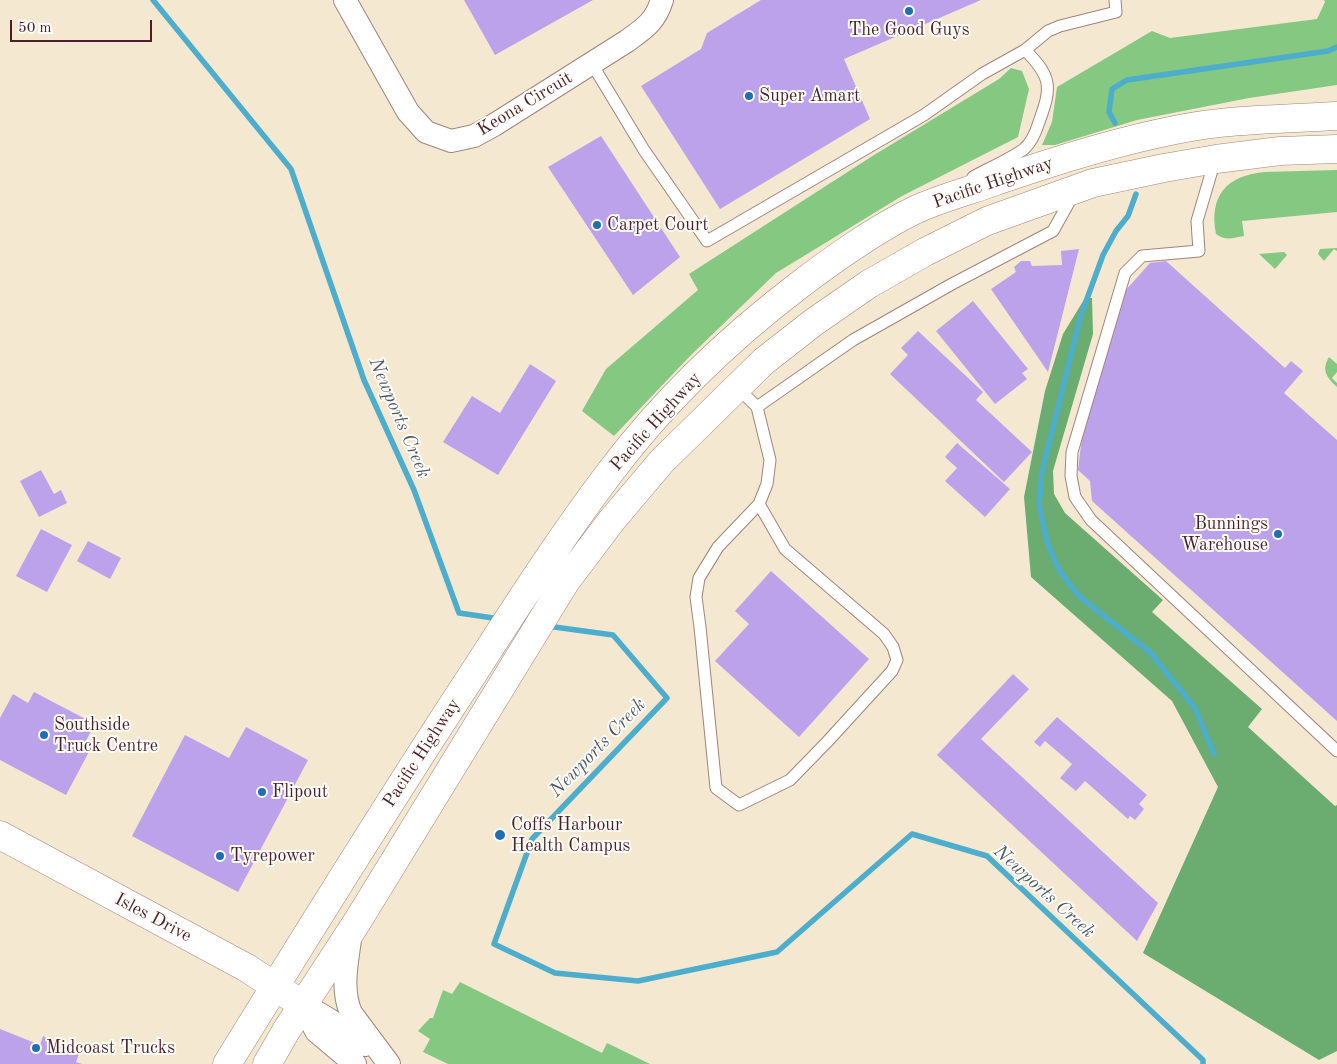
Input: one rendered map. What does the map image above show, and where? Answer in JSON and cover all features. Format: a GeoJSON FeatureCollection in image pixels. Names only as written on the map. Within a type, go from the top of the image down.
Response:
{"type":"FeatureCollection","features":[{"type":"Feature","properties":{"kind":"main road","name":"Pacific Highway"},"geometry":{"type":"LineString","coordinates":[[227,1064],[494,642],[617,464],[672,400],[736,337],[822,267],[872,234],[917,209],[1047,164],[1096,149],[1176,129],[1253,119],[1335,115]]}},
{"type":"Feature","properties":{"kind":"main road","name":"Pacific Highway"},"geometry":{"type":"LineString","coordinates":[[267,1064],[566,581],[612,520],[662,461],[764,361],[814,322],[877,280],[925,252],[987,221],[1093,183],[1164,168],[1280,151],[1337,149]]}},
{"type":"Feature","properties":{"kind":"main road","name":"Isles Drive"},"geometry":{"type":"LineString","coordinates":[[0,835],[247,968],[303,1006]]}},
{"type":"Feature","properties":{"kind":"street","name":"Keona Circuit"},"geometry":{"type":"LineString","coordinates":[[345,0],[408,112],[426,132],[451,141],[474,136],[592,64],[648,26],[658,12],[662,0]]}},
{"type":"Feature","properties":{"kind":"street"},"geometry":{"type":"LineString","coordinates":[[351,931],[346,975],[345,995],[347,1004],[351,1013],[389,1064]]}},
{"type":"Feature","properties":{"kind":"street"},"geometry":{"type":"LineString","coordinates":[[303,1006],[323,1014],[389,1064]]}},
{"type":"Feature","properties":{"kind":"street"},"geometry":{"type":"LineString","coordinates":[[303,1006],[316,1031],[355,1064]]}},
{"type":"Feature","properties":{"kind":"lane"},"geometry":{"type":"LineString","coordinates":[[592,64],[644,150],[707,241],[924,115],[982,74],[1024,50],[1048,31],[1060,26],[1116,12],[1115,0]]}},
{"type":"Feature","properties":{"kind":"lane"},"geometry":{"type":"LineString","coordinates":[[917,209],[1024,148],[1034,136],[1045,106],[1049,88],[1040,66],[1024,50]]}},
{"type":"Feature","properties":{"kind":"lane"},"geometry":{"type":"LineString","coordinates":[[1216,159],[1197,221],[1199,251],[1142,256],[1125,273],[1072,452],[1071,476],[1075,497],[1091,520],[1337,751]]}},
{"type":"Feature","properties":{"kind":"lane"},"geometry":{"type":"LineString","coordinates":[[757,407],[853,340],[952,284],[1053,231],[1076,189]]}},
{"type":"Feature","properties":{"kind":"lane"},"geometry":{"type":"LineString","coordinates":[[737,387],[757,407],[770,460],[767,484],[759,504],[718,547],[699,578],[696,597],[716,788],[739,805],[790,780],[892,671],[897,660],[894,647],[884,634],[785,549],[759,504]]}},
{"type":"Feature","properties":{"kind":"green space"},"geometry":{"type":"Polygon","coordinates":[[[1324,0],[1337,0],[1337,85],[1249,98],[1137,120],[1055,145],[1042,145],[1052,122],[1057,87],[1152,31],[1170,38],[1317,19],[1325,2],[1324,0]]]}},
{"type":"Feature","properties":{"kind":"green space"},"geometry":{"type":"Polygon","coordinates":[[[1011,68],[1022,71],[1029,89],[1018,137],[902,196],[776,273],[690,356],[614,436],[582,411],[606,369],[698,290],[689,274],[874,155],[999,79],[1011,68]]]}},
{"type":"Feature","properties":{"kind":"green space"},"geometry":{"type":"Polygon","coordinates":[[[1337,170],[1337,212],[1242,221],[1244,236],[1226,238],[1216,234],[1214,221],[1218,199],[1230,183],[1239,178],[1264,172],[1337,170]]]}},
{"type":"Feature","properties":{"kind":"green space"},"geometry":{"type":"Polygon","coordinates":[[[1337,248],[1337,251],[1334,249],[1324,261],[1318,254],[1320,249],[1337,248]]]}},
{"type":"Feature","properties":{"kind":"green space"},"geometry":{"type":"Polygon","coordinates":[[[1284,252],[1287,255],[1275,269],[1259,254],[1284,252]]]}},
{"type":"Feature","properties":{"kind":"green space"},"geometry":{"type":"Polygon","coordinates":[[[1085,298],[1092,298],[1093,334],[1053,471],[1054,494],[1065,513],[1163,600],[1152,612],[1262,709],[1248,727],[1335,806],[1337,805],[1337,1051],[1319,1060],[1143,953],[1218,787],[1172,701],[1031,577],[1024,497],[1045,391],[1063,334],[1085,298]]]}},
{"type":"Feature","properties":{"kind":"green space"},"geometry":{"type":"Polygon","coordinates":[[[1329,357],[1337,364],[1337,372],[1332,378],[1337,383],[1337,387],[1326,374],[1325,366],[1329,357]]]}},
{"type":"Feature","properties":{"kind":"green space"},"geometry":{"type":"Polygon","coordinates":[[[460,982],[602,1053],[607,1043],[650,1064],[448,1064],[423,1052],[430,1039],[418,1031],[430,1018],[433,1018],[443,990],[452,994],[460,982]]]}},
{"type":"Feature","properties":{"kind":"building"},"geometry":{"type":"Polygon","coordinates":[[[464,0],[593,0],[495,55],[464,0]]]}},
{"type":"Feature","properties":{"kind":"building"},"geometry":{"type":"Polygon","coordinates":[[[761,0],[981,0],[844,59],[870,119],[720,209],[641,86],[701,49],[707,33],[761,0]]]}},
{"type":"Feature","properties":{"kind":"building"},"geometry":{"type":"Polygon","coordinates":[[[601,136],[680,257],[633,295],[548,167],[601,136]]]}},
{"type":"Feature","properties":{"kind":"building"},"geometry":{"type":"Polygon","coordinates":[[[1079,249],[1048,372],[991,289],[1016,272],[1014,267],[1021,261],[1030,261],[1032,266],[1062,265],[1061,251],[1079,249]]]}},
{"type":"Feature","properties":{"kind":"building"},"geometry":{"type":"Polygon","coordinates":[[[1166,261],[1285,368],[1291,361],[1303,371],[1284,393],[1337,440],[1337,721],[1092,501],[1090,481],[1078,470],[1083,429],[1125,291],[1150,263],[1166,261]]]}},
{"type":"Feature","properties":{"kind":"building"},"geometry":{"type":"Polygon","coordinates":[[[973,301],[1028,369],[1022,373],[1027,379],[995,404],[936,331],[973,301]]]}},
{"type":"Feature","properties":{"kind":"building"},"geometry":{"type":"Polygon","coordinates":[[[918,331],[983,392],[976,400],[1032,452],[1004,482],[890,374],[908,355],[901,348],[918,331]]]}},
{"type":"Feature","properties":{"kind":"building"},"geometry":{"type":"Polygon","coordinates":[[[530,364],[556,381],[498,475],[443,442],[472,396],[500,413],[530,364]]]}},
{"type":"Feature","properties":{"kind":"building"},"geometry":{"type":"Polygon","coordinates":[[[957,443],[1010,489],[985,517],[945,481],[957,468],[945,457],[957,443]]]}},
{"type":"Feature","properties":{"kind":"building"},"geometry":{"type":"Polygon","coordinates":[[[41,470],[54,494],[61,490],[67,503],[39,517],[20,481],[41,470]]]}},
{"type":"Feature","properties":{"kind":"building"},"geometry":{"type":"Polygon","coordinates":[[[41,529],[72,545],[47,592],[16,576],[41,529]]]}},
{"type":"Feature","properties":{"kind":"building"},"geometry":{"type":"Polygon","coordinates":[[[88,541],[121,558],[110,579],[77,561],[88,541]]]}},
{"type":"Feature","properties":{"kind":"building"},"geometry":{"type":"Polygon","coordinates":[[[771,571],[869,659],[799,737],[715,661],[749,624],[735,611],[771,571]]]}},
{"type":"Feature","properties":{"kind":"building"},"geometry":{"type":"Polygon","coordinates":[[[1013,674],[1029,689],[981,739],[1158,903],[1137,941],[937,755],[1013,674]]]}},
{"type":"Feature","properties":{"kind":"building","name":"Southside Truck Centre"},"geometry":{"type":"Polygon","coordinates":[[[34,692],[95,724],[83,746],[90,750],[66,795],[0,760],[0,718],[13,694],[28,703],[34,692]]]}},
{"type":"Feature","properties":{"kind":"building"},"geometry":{"type":"Polygon","coordinates":[[[1057,717],[1147,795],[1139,804],[1144,809],[1135,820],[1130,816],[1128,819],[1085,781],[1076,791],[1060,778],[1072,764],[1045,741],[1040,747],[1034,742],[1057,717]]]}},
{"type":"Feature","properties":{"kind":"building"},"geometry":{"type":"Polygon","coordinates":[[[246,727],[308,760],[238,892],[132,836],[185,735],[229,758],[246,727]]]}},
{"type":"Feature","properties":{"kind":"building","name":"Midcoast Trucks"},"geometry":{"type":"Polygon","coordinates":[[[0,1029],[40,1045],[43,1036],[80,1051],[76,1062],[82,1064],[0,1064],[0,1029]]]}},
{"type":"Feature","properties":{"kind":"waterway","name":"Newports Creek"},"geometry":{"type":"LineString","coordinates":[[153,0],[291,169],[364,380],[414,490],[459,613],[500,619]]}},
{"type":"Feature","properties":{"kind":"waterway"},"geometry":{"type":"LineString","coordinates":[[1115,123],[1109,112],[1112,89],[1127,80],[1328,51],[1337,47]]}},
{"type":"Feature","properties":{"kind":"waterway"},"geometry":{"type":"LineString","coordinates":[[1136,194],[1128,216],[1116,231],[1103,255],[1080,318],[1042,472],[1039,504],[1047,542],[1059,570],[1079,596],[1151,653],[1195,708],[1214,754]]}},
{"type":"Feature","properties":{"kind":"waterway","name":"Newports Creek"},"geometry":{"type":"LineString","coordinates":[[547,626],[613,635],[667,698],[532,839],[494,944],[555,973],[638,981],[777,952],[912,834],[987,856],[1203,1060],[1203,1064]]}},
{"type":"Feature","properties":{"kind":"place","name":"The Good Guys"},"geometry":{"type":"Point","coordinates":[909,11]}},
{"type":"Feature","properties":{"kind":"place","name":"Super Amart"},"geometry":{"type":"Point","coordinates":[749,96]}},
{"type":"Feature","properties":{"kind":"place","name":"Carpet Court"},"geometry":{"type":"Point","coordinates":[597,225]}},
{"type":"Feature","properties":{"kind":"place","name":"Bunnings Warehouse"},"geometry":{"type":"Point","coordinates":[1278,534]}},
{"type":"Feature","properties":{"kind":"place","name":"Southside Truck Centre"},"geometry":{"type":"Point","coordinates":[44,735]}},
{"type":"Feature","properties":{"kind":"place","name":"Flipout"},"geometry":{"type":"Point","coordinates":[262,792]}},
{"type":"Feature","properties":{"kind":"place","name":"Coffs Harbour Health Campus"},"geometry":{"type":"Point","coordinates":[500,835]}},
{"type":"Feature","properties":{"kind":"place","name":"Tyrepower"},"geometry":{"type":"Point","coordinates":[220,856]}},
{"type":"Feature","properties":{"kind":"place","name":"Midcoast Trucks"},"geometry":{"type":"Point","coordinates":[36,1048]}}]}
